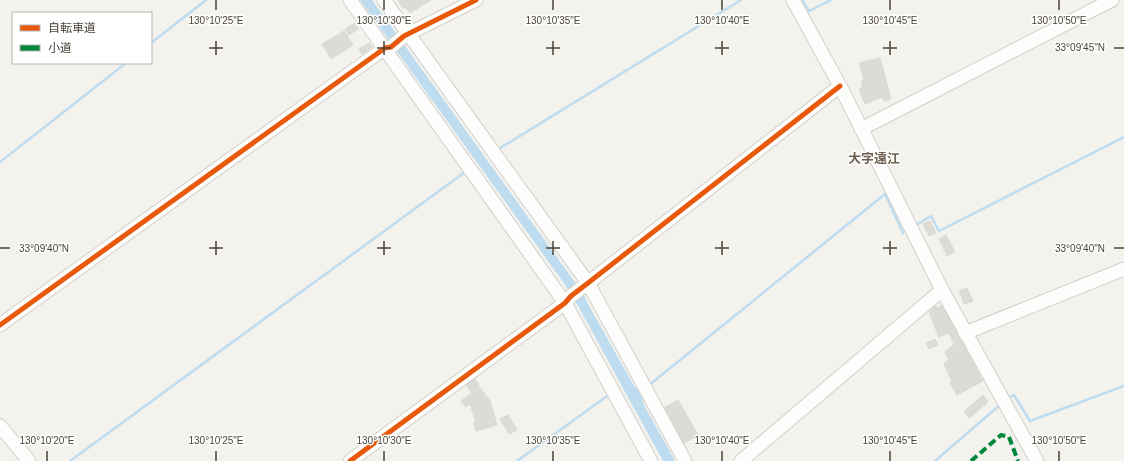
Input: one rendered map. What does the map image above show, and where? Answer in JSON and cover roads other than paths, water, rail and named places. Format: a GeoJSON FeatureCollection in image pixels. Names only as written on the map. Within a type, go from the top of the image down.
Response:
{"type":"FeatureCollection","features":[{"type":"Feature","properties":{"kind":"street"},"geometry":{"type":"LineString","coordinates":[[350,0],[388,48],[568,300],[651,461]]}},
{"type":"Feature","properties":{"kind":"street"},"geometry":{"type":"LineString","coordinates":[[384,0],[406,34],[586,284],[685,461]]}},
{"type":"Feature","properties":{"kind":"street"},"geometry":{"type":"LineString","coordinates":[[0,325],[406,34],[476,0]]}},
{"type":"Feature","properties":{"kind":"street"},"geometry":{"type":"LineString","coordinates":[[793,0],[840,86],[942,290],[1037,461]]}},
{"type":"Feature","properties":{"kind":"street"},"geometry":{"type":"LineString","coordinates":[[861,129],[1112,0]]}},
{"type":"Feature","properties":{"kind":"street"},"geometry":{"type":"LineString","coordinates":[[350,461],[568,300],[586,284],[840,86]]}},
{"type":"Feature","properties":{"kind":"street"},"geometry":{"type":"LineString","coordinates":[[965,333],[1124,269]]}},
{"type":"Feature","properties":{"kind":"street"},"geometry":{"type":"LineString","coordinates":[[741,461],[942,290]]}},
{"type":"Feature","properties":{"kind":"street"},"geometry":{"type":"LineString","coordinates":[[0,426],[29,461]]}},
{"type":"Feature","properties":{"kind":"water"},"geometry":{"type":"Polygon","coordinates":[[[360,0],[372,0],[584,295],[634,386],[640,391],[644,405],[675,461],[663,461],[571,293],[360,0]]]}},
{"type":"Feature","properties":{"kind":"waterway"},"geometry":{"type":"LineString","coordinates":[[152,42],[206,0]]}},
{"type":"Feature","properties":{"kind":"waterway"},"geometry":{"type":"LineString","coordinates":[[497,150],[741,0]]}},
{"type":"Feature","properties":{"kind":"waterway"},"geometry":{"type":"LineString","coordinates":[[802,0],[809,11],[831,0]]}},
{"type":"Feature","properties":{"kind":"waterway"},"geometry":{"type":"LineString","coordinates":[[0,162],[125,64]]}},
{"type":"Feature","properties":{"kind":"waterway"},"geometry":{"type":"LineString","coordinates":[[916,225],[931,216],[939,231],[1124,137]]}},
{"type":"Feature","properties":{"kind":"waterway"},"geometry":{"type":"LineString","coordinates":[[70,461],[465,172]]}},
{"type":"Feature","properties":{"kind":"waterway"},"geometry":{"type":"LineString","coordinates":[[648,386],[885,194],[903,233]]}},
{"type":"Feature","properties":{"kind":"waterway"},"geometry":{"type":"LineString","coordinates":[[1006,400],[1014,395],[1030,421],[1124,386]]}},
{"type":"Feature","properties":{"kind":"waterway"},"geometry":{"type":"LineString","coordinates":[[517,461],[610,394]]}},
{"type":"Feature","properties":{"kind":"waterway"},"geometry":{"type":"LineString","coordinates":[[935,461],[1001,404]]}},
{"type":"Feature","properties":{"kind":"district","name":"大字遠江"},"geometry":{"type":"Point","coordinates":[874,158]}}]}
